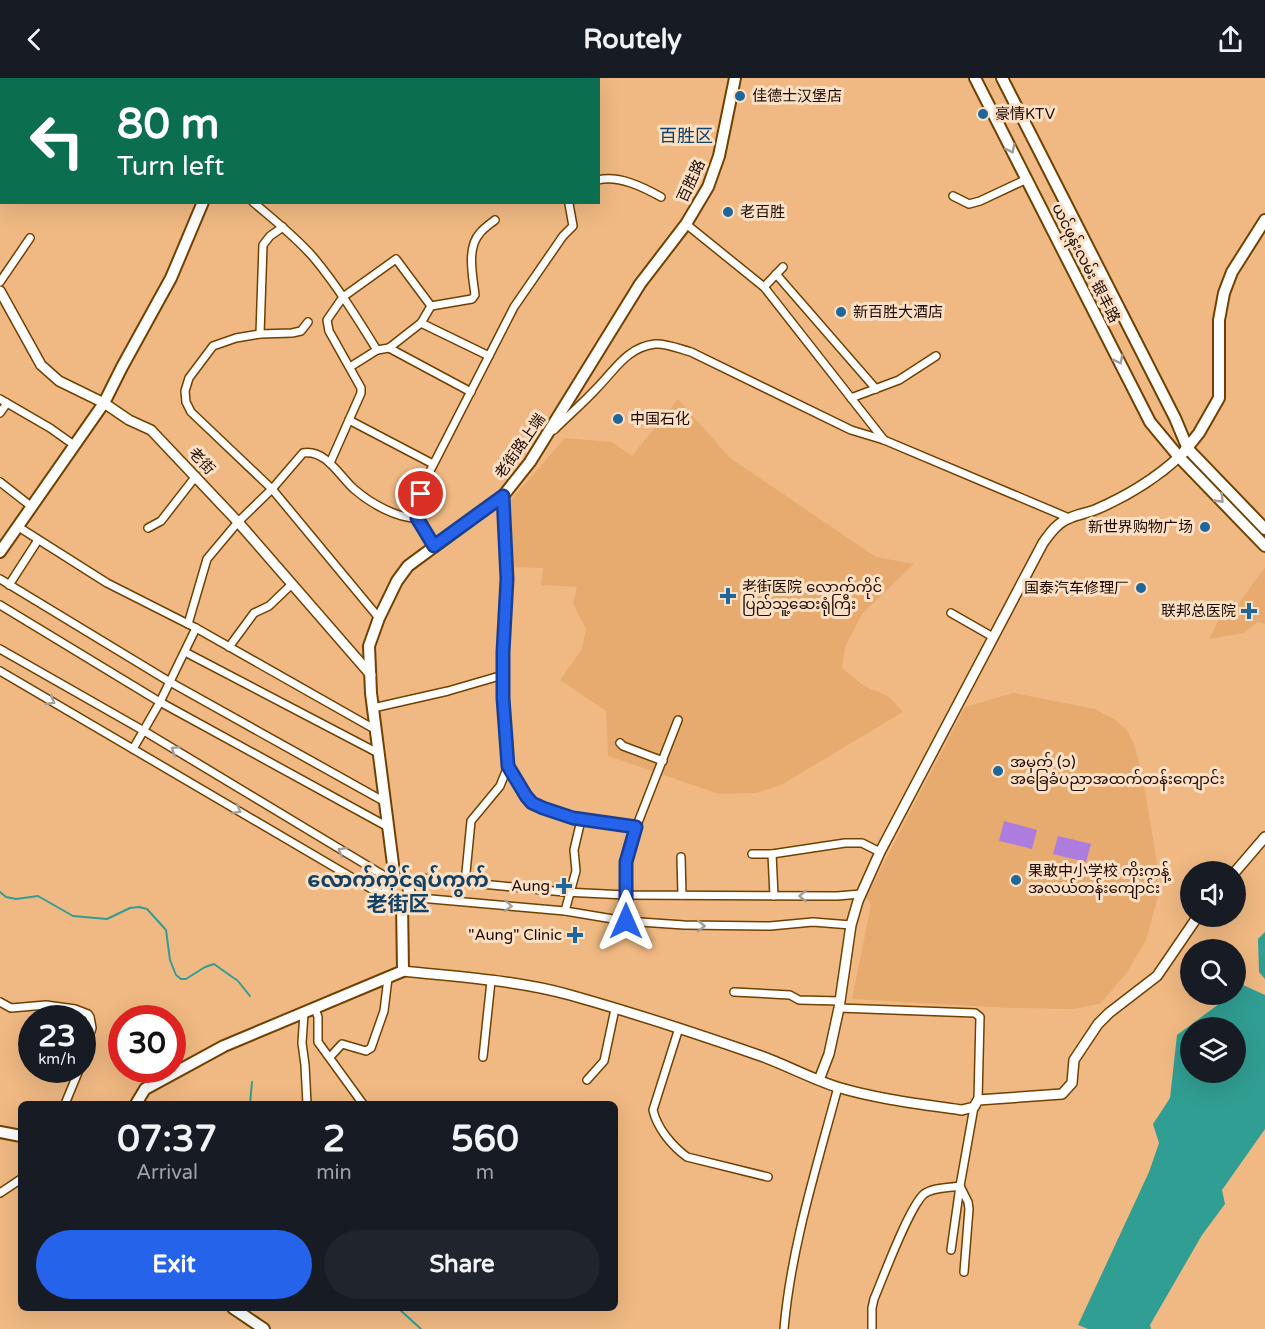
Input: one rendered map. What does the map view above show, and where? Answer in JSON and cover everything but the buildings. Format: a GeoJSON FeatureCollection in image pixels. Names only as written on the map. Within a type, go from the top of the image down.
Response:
{"type":"FeatureCollection","features":[{"type":"Feature","properties":{"kind":"main road","name":"百胜路"},"geometry":{"type":"LineString","coordinates":[[686,224],[708,187],[719,156],[735,78]]}},
{"type":"Feature","properties":{"kind":"main road","name":"ယင်ဖုန်းလမ်း 银丰路"},"geometry":{"type":"LineString","coordinates":[[975,78],[1150,422],[1179,457],[1265,546]]}},
{"type":"Feature","properties":{"kind":"main road","name":"ယင်ဖုန်းလမ်း 银丰路"},"geometry":{"type":"LineString","coordinates":[[1002,78],[1175,418],[1188,449]]}},
{"type":"Feature","properties":{"kind":"main road"},"geometry":{"type":"LineString","coordinates":[[0,552],[104,403],[171,278],[202,204]]}},
{"type":"Feature","properties":{"kind":"main road"},"geometry":{"type":"LineString","coordinates":[[1179,457],[1199,433],[1219,398],[1219,320],[1224,293],[1232,272],[1265,220]]}},
{"type":"Feature","properties":{"kind":"main road","name":"老街路上端"},"geometry":{"type":"LineString","coordinates":[[398,881],[388,827],[370,675],[369,646],[379,618],[397,581],[408,566],[503,496],[530,462],[639,284],[686,224]]}},
{"type":"Feature","properties":{"kind":"main road"},"geometry":{"type":"LineString","coordinates":[[1188,449],[1265,529]]}},
{"type":"Feature","properties":{"kind":"main road"},"geometry":{"type":"LineString","coordinates":[[138,1101],[146,1089],[224,1046],[403,971],[405,899],[410,891],[398,881],[387,887],[388,896],[394,901],[405,899]]}},
{"type":"Feature","properties":{"kind":"main road"},"geometry":{"type":"LineString","coordinates":[[0,1132],[18,1135]]}},
{"type":"Feature","properties":{"kind":"main road"},"geometry":{"type":"LineString","coordinates":[[237,1311],[264,1329]]}},
{"type":"Feature","properties":{"kind":"street"},"geometry":{"type":"LineString","coordinates":[[600,180],[609,178],[643,187],[661,197]]}},
{"type":"Feature","properties":{"kind":"street"},"geometry":{"type":"LineString","coordinates":[[952,196],[969,204],[1027,179]]}},
{"type":"Feature","properties":{"kind":"street"},"geometry":{"type":"LineString","coordinates":[[255,204],[313,257],[343,297],[377,350]]}},
{"type":"Feature","properties":{"kind":"street"},"geometry":{"type":"LineString","coordinates":[[434,546],[417,518],[421,494],[433,464],[514,308],[573,226],[569,204]]}},
{"type":"Feature","properties":{"kind":"street"},"geometry":{"type":"LineString","coordinates":[[350,367],[377,350],[389,348],[421,322],[431,306],[472,299],[475,295],[472,256],[474,240],[495,220]]}},
{"type":"Feature","properties":{"kind":"street"},"geometry":{"type":"LineString","coordinates":[[686,224],[764,287],[884,440]]}},
{"type":"Feature","properties":{"kind":"street"},"geometry":{"type":"LineString","coordinates":[[260,334],[264,245],[270,236],[283,227]]}},
{"type":"Feature","properties":{"kind":"street"},"geometry":{"type":"LineString","coordinates":[[0,282],[30,238]]}},
{"type":"Feature","properties":{"kind":"street"},"geometry":{"type":"LineString","coordinates":[[330,463],[362,388],[326,325],[327,320],[343,297],[396,259],[431,306]]}},
{"type":"Feature","properties":{"kind":"street"},"geometry":{"type":"LineString","coordinates":[[764,287],[783,267]]}},
{"type":"Feature","properties":{"kind":"street"},"geometry":{"type":"LineString","coordinates":[[776,274],[876,389]]}},
{"type":"Feature","properties":{"kind":"street","name":"老街"},"geometry":{"type":"LineString","coordinates":[[0,291],[41,365],[59,381],[151,430],[238,522],[370,675]]}},
{"type":"Feature","properties":{"kind":"street"},"geometry":{"type":"LineString","coordinates":[[308,322],[302,331],[236,338],[213,346],[189,378],[185,391],[186,402],[191,412],[272,489],[379,618]]}},
{"type":"Feature","properties":{"kind":"street"},"geometry":{"type":"LineString","coordinates":[[421,322],[489,356]]}},
{"type":"Feature","properties":{"kind":"street"},"geometry":{"type":"LineString","coordinates":[[544,440],[598,387],[618,363],[632,352],[655,344],[691,352],[851,430],[884,440],[1069,518]]}},
{"type":"Feature","properties":{"kind":"street"},"geometry":{"type":"LineString","coordinates":[[389,348],[471,392]]}},
{"type":"Feature","properties":{"kind":"street"},"geometry":{"type":"LineString","coordinates":[[851,398],[899,380],[936,356]]}},
{"type":"Feature","properties":{"kind":"street"},"geometry":{"type":"LineString","coordinates":[[0,413],[3,401],[50,428],[74,446]]}},
{"type":"Feature","properties":{"kind":"street"},"geometry":{"type":"LineString","coordinates":[[350,420],[433,464]]}},
{"type":"Feature","properties":{"kind":"street"},"geometry":{"type":"LineString","coordinates":[[188,624],[207,559],[238,522],[272,489],[303,453],[315,454],[330,463],[355,490],[371,501],[408,518],[417,518]]}},
{"type":"Feature","properties":{"kind":"street"},"geometry":{"type":"LineString","coordinates":[[819,1080],[829,1054],[851,925],[861,894],[880,852],[1042,543],[1055,528],[1069,518],[1094,511],[1130,492],[1161,473],[1179,457]]}},
{"type":"Feature","properties":{"kind":"street"},"geometry":{"type":"LineString","coordinates":[[148,528],[161,521],[196,476]]}},
{"type":"Feature","properties":{"kind":"street"},"geometry":{"type":"LineString","coordinates":[[0,482],[32,507]]}},
{"type":"Feature","properties":{"kind":"street"},"geometry":{"type":"LineString","coordinates":[[465,883],[471,821],[500,786],[508,766],[503,675],[507,579],[503,496]]}},
{"type":"Feature","properties":{"kind":"street"},"geometry":{"type":"LineString","coordinates":[[17,526],[107,584],[196,628],[376,730]]}},
{"type":"Feature","properties":{"kind":"street"},"geometry":{"type":"LineString","coordinates":[[9,585],[38,540]]}},
{"type":"Feature","properties":{"kind":"street"},"geometry":{"type":"LineString","coordinates":[[0,579],[170,682],[385,802]]}},
{"type":"Feature","properties":{"kind":"street"},"geometry":{"type":"LineString","coordinates":[[229,647],[254,613],[269,606],[292,584]]}},
{"type":"Feature","properties":{"kind":"street"},"geometry":{"type":"LineString","coordinates":[[0,605],[160,702],[388,827]]}},
{"type":"Feature","properties":{"kind":"street"},"geometry":{"type":"LineString","coordinates":[[951,613],[993,637]]}},
{"type":"Feature","properties":{"kind":"street"},"geometry":{"type":"LineString","coordinates":[[133,749],[160,702],[196,628]]}},
{"type":"Feature","properties":{"kind":"street"},"geometry":{"type":"LineString","coordinates":[[0,649],[398,881],[419,878],[572,893],[626,895],[837,896],[861,894]]}},
{"type":"Feature","properties":{"kind":"street"},"geometry":{"type":"LineString","coordinates":[[185,652],[378,753]]}},
{"type":"Feature","properties":{"kind":"street"},"geometry":{"type":"LineString","coordinates":[[0,671],[375,891],[388,896]]}},
{"type":"Feature","properties":{"kind":"street"},"geometry":{"type":"LineString","coordinates":[[373,708],[448,691],[503,675]]}},
{"type":"Feature","properties":{"kind":"street"},"geometry":{"type":"LineString","coordinates":[[626,921],[626,862],[636,827],[678,720]]}},
{"type":"Feature","properties":{"kind":"street"},"geometry":{"type":"LineString","coordinates":[[620,742],[623,746],[663,761]]}},
{"type":"Feature","properties":{"kind":"street"},"geometry":{"type":"LineString","coordinates":[[508,766],[532,803],[582,820],[636,827]]}},
{"type":"Feature","properties":{"kind":"street"},"geometry":{"type":"LineString","coordinates":[[565,911],[572,893],[576,871],[574,850],[582,820]]}},
{"type":"Feature","properties":{"kind":"street"},"geometry":{"type":"LineString","coordinates":[[1244,861],[1265,837]]}},
{"type":"Feature","properties":{"kind":"street"},"geometry":{"type":"LineString","coordinates":[[752,854],[772,854],[845,843],[862,843],[880,852]]}},
{"type":"Feature","properties":{"kind":"street"},"geometry":{"type":"LineString","coordinates":[[772,854],[774,896]]}},
{"type":"Feature","properties":{"kind":"street"},"geometry":{"type":"LineString","coordinates":[[681,857],[682,895]]}},
{"type":"Feature","properties":{"kind":"street"},"geometry":{"type":"LineString","coordinates":[[405,899],[565,911],[626,921],[684,926],[770,926],[813,922],[851,925]]}},
{"type":"Feature","properties":{"kind":"street"},"geometry":{"type":"LineString","coordinates":[[403,971],[491,981],[568,994],[764,1057],[838,1087],[878,1098],[962,1110],[976,1103],[1062,1094],[1072,1083],[1074,1060],[1098,1024],[1109,1012],[1157,976],[1190,927]]}},
{"type":"Feature","properties":{"kind":"street"},"geometry":{"type":"LineString","coordinates":[[330,1058],[342,1044],[366,1051],[371,1048],[384,1011],[388,978]]}},
{"type":"Feature","properties":{"kind":"street"},"geometry":{"type":"LineString","coordinates":[[483,1057],[491,981]]}},
{"type":"Feature","properties":{"kind":"street"},"geometry":{"type":"LineString","coordinates":[[734,993],[790,995],[799,1000],[839,1005],[975,1013],[980,1017],[976,1103],[960,1186],[951,1250]]}},
{"type":"Feature","properties":{"kind":"street"},"geometry":{"type":"LineString","coordinates":[[0,1002],[11,1008],[18,1007]]}},
{"type":"Feature","properties":{"kind":"street"},"geometry":{"type":"LineString","coordinates":[[315,1008],[318,1017],[318,1042],[361,1101]]}},
{"type":"Feature","properties":{"kind":"street"},"geometry":{"type":"LineString","coordinates":[[588,1080],[604,1061],[615,1009]]}},
{"type":"Feature","properties":{"kind":"street"},"geometry":{"type":"LineString","coordinates":[[304,1013],[302,1043],[307,1101]]}},
{"type":"Feature","properties":{"kind":"street"},"geometry":{"type":"LineString","coordinates":[[679,1028],[653,1110],[656,1122],[678,1151],[687,1157],[768,1177]]}},
{"type":"Feature","properties":{"kind":"street"},"geometry":{"type":"LineString","coordinates":[[67,1101],[74,1083]]}},
{"type":"Feature","properties":{"kind":"street"},"geometry":{"type":"LineString","coordinates":[[784,1329],[786,1302],[803,1222],[838,1087]]}},
{"type":"Feature","properties":{"kind":"street"},"geometry":{"type":"LineString","coordinates":[[0,1193],[18,1181]]}},
{"type":"Feature","properties":{"kind":"street"},"geometry":{"type":"LineString","coordinates":[[960,1186],[969,1209],[964,1272]]}},
{"type":"Feature","properties":{"kind":"street"},"geometry":{"type":"LineString","coordinates":[[872,1329],[874,1299],[924,1194],[960,1186]]}},
{"type":"Feature","properties":{"kind":"shaded area","name":"老街医院 လောက်ကိုင် ပြည်သူ့ဆေးရုံကြီး"},"geometry":{"type":"Polygon","coordinates":[[[678,399],[730,458],[876,557],[914,564],[862,614],[845,647],[842,668],[864,686],[888,696],[903,712],[781,785],[756,793],[719,794],[608,756],[606,711],[560,680],[582,649],[586,629],[573,604],[577,587],[541,585],[543,568],[509,567],[509,502],[565,438],[612,442],[632,456],[678,399]]]}},
{"type":"Feature","properties":{"kind":"shaded area","name":"联邦总医院"},"geometry":{"type":"Polygon","coordinates":[[[1265,567],[1265,624],[1258,622],[1244,633],[1209,639],[1219,620],[1226,621],[1265,567]]]}},
{"type":"Feature","properties":{"kind":"shaded area","name":"果敢中小学校 ကိုးကန့် အလယ်တန်းကျောင်း"},"geometry":{"type":"Polygon","coordinates":[[[1013,693],[1095,709],[1114,719],[1126,729],[1134,744],[1142,773],[1157,863],[1158,897],[1146,940],[1126,974],[1100,1004],[1072,1009],[1009,1008],[852,999],[871,905],[866,897],[965,707],[1013,693]]]}},
{"type":"Feature","properties":{"kind":"shaded area"},"geometry":{"type":"Polygon","coordinates":[[[1004,821],[1037,830],[1032,849],[999,841],[1004,821]]]}},
{"type":"Feature","properties":{"kind":"shaded area"},"geometry":{"type":"Polygon","coordinates":[[[1058,836],[1091,844],[1086,862],[1053,854],[1058,836]]]}},
{"type":"Feature","properties":{"kind":"water"},"geometry":{"type":"Polygon","coordinates":[[[1265,932],[1265,979],[1259,972],[1258,939],[1265,932]]]}},
{"type":"Feature","properties":{"kind":"water"},"geometry":{"type":"Polygon","coordinates":[[[1246,986],[1265,995],[1265,1129],[1222,1190],[1225,1204],[1202,1235],[1150,1325],[1151,1329],[1088,1329],[1078,1325],[1149,1172],[1159,1143],[1153,1124],[1170,1098],[1177,1035],[1180,1033],[1180,1083],[1246,1083],[1246,1017],[1201,1017],[1218,1005],[1246,1005],[1246,986]]]}},
{"type":"Feature","properties":{"kind":"waterway"},"geometry":{"type":"LineString","coordinates":[[0,892],[6,897],[16,899],[38,896],[73,916],[107,919],[130,908],[147,909],[166,930],[170,960],[176,975],[181,979],[186,979],[214,964],[238,981],[250,996]]}},
{"type":"Feature","properties":{"kind":"waterway"},"geometry":{"type":"LineString","coordinates":[[250,1101],[252,1082]]}},
{"type":"Feature","properties":{"kind":"waterway"},"geometry":{"type":"LineString","coordinates":[[401,1311],[421,1329]]}},
{"type":"Feature","properties":{"kind":"place","name":"佳德士汉堡店"},"geometry":{"type":"Point","coordinates":[740,96]}},
{"type":"Feature","properties":{"kind":"place","name":"豪情KTV"},"geometry":{"type":"Point","coordinates":[983,114]}},
{"type":"Feature","properties":{"kind":"place","name":"老百胜"},"geometry":{"type":"Point","coordinates":[728,212]}},
{"type":"Feature","properties":{"kind":"place","name":"新百胜大酒店"},"geometry":{"type":"Point","coordinates":[841,312]}},
{"type":"Feature","properties":{"kind":"place","name":"中国石化"},"geometry":{"type":"Point","coordinates":[618,419]}},
{"type":"Feature","properties":{"kind":"place","name":"新世界购物广场"},"geometry":{"type":"Point","coordinates":[1205,527]}},
{"type":"Feature","properties":{"kind":"place","name":"国泰汽车修理厂"},"geometry":{"type":"Point","coordinates":[1141,588]}},
{"type":"Feature","properties":{"kind":"place","name":"老街医院 လောက်ကိုင် ပြည်သူ့ဆေးရုံကြီး"},"geometry":{"type":"Point","coordinates":[728,596]}},
{"type":"Feature","properties":{"kind":"place","name":"联邦总医院"},"geometry":{"type":"Point","coordinates":[1249,611]}},
{"type":"Feature","properties":{"kind":"place","name":"အမှတ် (၁) အခြေခံပညာအထက်တန်းကျောင်း"},"geometry":{"type":"Point","coordinates":[998,771]}},
{"type":"Feature","properties":{"kind":"place","name":"果敢中小学校 ကိုးကန့် အလယ်တန်းကျောင်း"},"geometry":{"type":"Point","coordinates":[1016,880]}},
{"type":"Feature","properties":{"kind":"place","name":"Aung"},"geometry":{"type":"Point","coordinates":[564,886]}},
{"type":"Feature","properties":{"kind":"place","name":"\"Aung\" Clinic"},"geometry":{"type":"Point","coordinates":[575,935]}},
{"type":"Feature","properties":{"kind":"district","name":"百胜区"},"geometry":{"type":"Point","coordinates":[686,136]}},
{"type":"Feature","properties":{"kind":"district","name":"လောက်ကိုင်ရပ်ကွက် 老街区"},"geometry":{"type":"Point","coordinates":[398,892]}},
{"type":"Feature","properties":{"kind":"route"},"geometry":{"type":"LineString","coordinates":[[421,494],[417,518],[434,546],[503,496],[507,604],[503,652],[503,698],[508,766],[532,803],[573,818],[636,827],[626,862],[626,921]]}}]}
